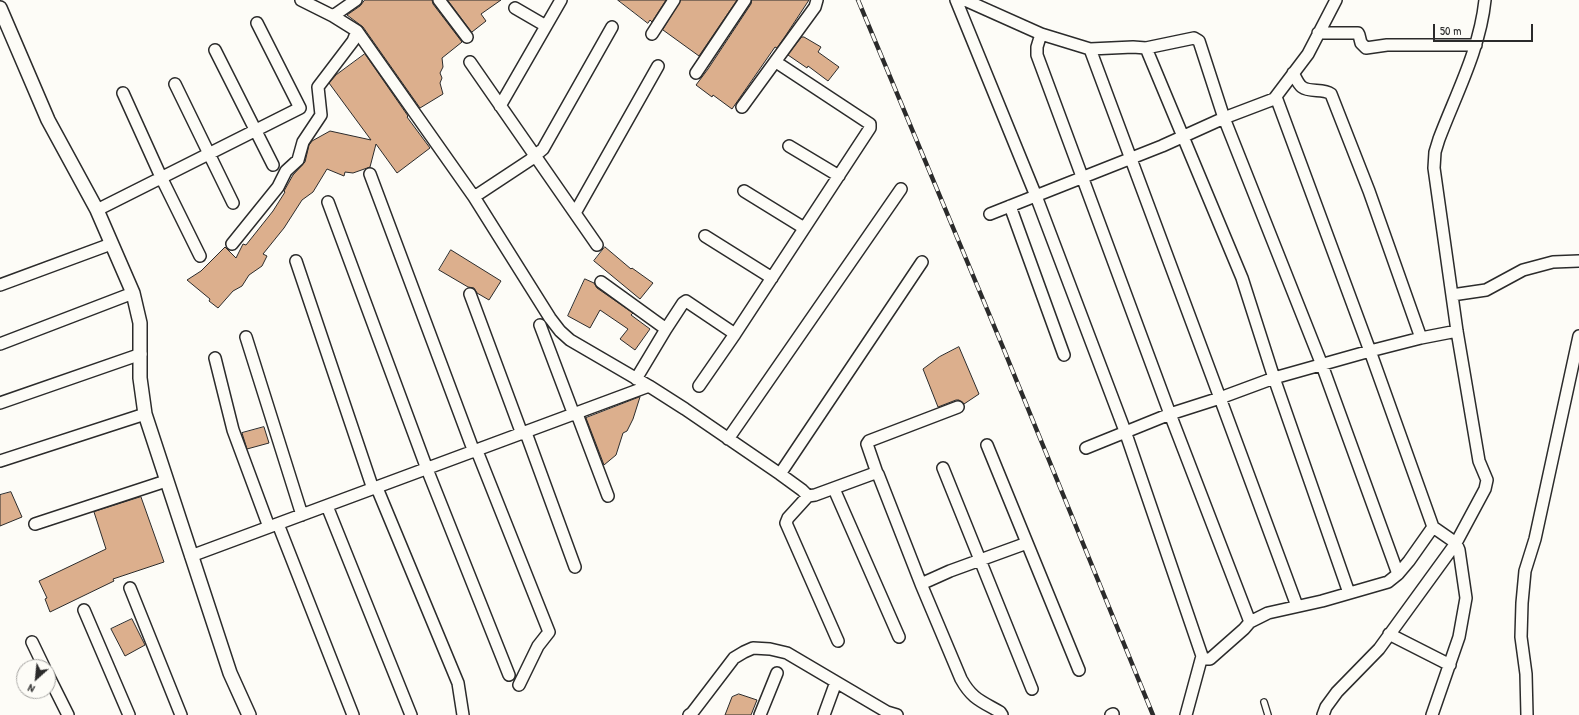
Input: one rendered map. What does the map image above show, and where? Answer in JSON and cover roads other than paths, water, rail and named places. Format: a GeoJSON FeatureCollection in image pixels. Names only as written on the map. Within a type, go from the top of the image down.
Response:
{"type":"FeatureCollection","features":[{"type":"Feature","properties":{"kind":"street"},"geometry":{"type":"LineString","coordinates":[[301,0],[333,16],[357,31],[474,197],[550,318],[560,331],[570,340],[650,386],[780,474],[808,496],[815,496],[877,473]]}},
{"type":"Feature","properties":{"kind":"street"},"geometry":{"type":"LineString","coordinates":[[333,16],[356,0]]}},
{"type":"Feature","properties":{"kind":"street"},"geometry":{"type":"LineString","coordinates":[[439,0],[467,37]]}},
{"type":"Feature","properties":{"kind":"street"},"geometry":{"type":"LineString","coordinates":[[500,106],[561,0]]}},
{"type":"Feature","properties":{"kind":"street"},"geometry":{"type":"LineString","coordinates":[[652,34],[674,0]]}},
{"type":"Feature","properties":{"kind":"street"},"geometry":{"type":"LineString","coordinates":[[696,73],[744,0]]}},
{"type":"Feature","properties":{"kind":"street"},"geometry":{"type":"LineString","coordinates":[[742,107],[815,7],[817,0]]}},
{"type":"Feature","properties":{"kind":"street"},"geometry":{"type":"LineString","coordinates":[[956,0],[1036,196],[1125,431],[1202,656],[1186,715]]}},
{"type":"Feature","properties":{"kind":"street"},"geometry":{"type":"LineString","coordinates":[[965,0],[1041,34],[1090,49],[1132,47],[1146,48],[1194,38],[1199,40],[1224,118],[1322,365],[1398,574]]}},
{"type":"Feature","properties":{"kind":"street"},"geometry":{"type":"LineString","coordinates":[[990,214],[1131,158],[1276,97],[1308,54],[1336,0]]}},
{"type":"Feature","properties":{"kind":"street"},"geometry":{"type":"LineString","coordinates":[[1323,715],[1326,707],[1337,692],[1379,648],[1453,541],[1485,489],[1487,480],[1479,460],[1457,331],[1456,295],[1434,168],[1438,139],[1476,45],[1483,19],[1485,0]]}},
{"type":"Feature","properties":{"kind":"street"},"geometry":{"type":"LineString","coordinates":[[0,8],[48,120],[97,210],[133,293],[140,323],[140,378],[145,414],[230,673],[249,715]]}},
{"type":"Feature","properties":{"kind":"street"},"geometry":{"type":"LineString","coordinates":[[515,8],[546,26]]}},
{"type":"Feature","properties":{"kind":"street"},"geometry":{"type":"LineString","coordinates":[[97,210],[300,108],[257,23]]}},
{"type":"Feature","properties":{"kind":"street"},"geometry":{"type":"LineString","coordinates":[[474,197],[543,149],[612,27]]}},
{"type":"Feature","properties":{"kind":"street"},"geometry":{"type":"LineString","coordinates":[[232,244],[278,187],[286,171],[298,160],[303,142],[320,115],[318,87],[353,41],[357,31]]}},
{"type":"Feature","properties":{"kind":"street"},"geometry":{"type":"LineString","coordinates":[[1318,33],[1358,33],[1360,35],[1361,43],[1366,48],[1388,45],[1476,45]]}},
{"type":"Feature","properties":{"kind":"street"},"geometry":{"type":"LineString","coordinates":[[1041,34],[1037,47],[1037,55],[1170,414],[1250,622]]}},
{"type":"Feature","properties":{"kind":"street"},"geometry":{"type":"LineString","coordinates":[[1146,48],[1242,278],[1274,378],[1349,593]]}},
{"type":"Feature","properties":{"kind":"street"},"geometry":{"type":"LineString","coordinates":[[1090,49],[1297,606]]}},
{"type":"Feature","properties":{"kind":"street"},"geometry":{"type":"LineString","coordinates":[[215,50],[254,130],[273,165]]}},
{"type":"Feature","properties":{"kind":"street"},"geometry":{"type":"LineString","coordinates":[[470,62],[598,245]]}},
{"type":"Feature","properties":{"kind":"street"},"geometry":{"type":"LineString","coordinates":[[699,386],[735,334],[871,126],[776,62]]}},
{"type":"Feature","properties":{"kind":"street"},"geometry":{"type":"LineString","coordinates":[[575,213],[658,66]]}},
{"type":"Feature","properties":{"kind":"street"},"geometry":{"type":"LineString","coordinates":[[1293,73],[1302,87],[1306,89],[1325,91],[1331,94],[1369,192],[1421,338]]}},
{"type":"Feature","properties":{"kind":"street"},"geometry":{"type":"LineString","coordinates":[[175,84],[233,203]]}},
{"type":"Feature","properties":{"kind":"street"},"geometry":{"type":"LineString","coordinates":[[123,93],[161,177],[200,256]]}},
{"type":"Feature","properties":{"kind":"street"},"geometry":{"type":"LineString","coordinates":[[1276,97],[1435,529],[1453,541],[1459,550],[1466,598],[1459,638],[1432,715]]}},
{"type":"Feature","properties":{"kind":"street"},"geometry":{"type":"LineString","coordinates":[[789,146],[839,176]]}},
{"type":"Feature","properties":{"kind":"street"},"geometry":{"type":"LineString","coordinates":[[370,174],[475,451],[549,632],[538,646],[519,684]]}},
{"type":"Feature","properties":{"kind":"street"},"geometry":{"type":"LineString","coordinates":[[728,439],[901,189]]}},
{"type":"Feature","properties":{"kind":"street"},"geometry":{"type":"LineString","coordinates":[[744,191],[804,228]]}},
{"type":"Feature","properties":{"kind":"street"},"geometry":{"type":"LineString","coordinates":[[328,202],[427,469],[509,675]]}},
{"type":"Feature","properties":{"kind":"street"},"geometry":{"type":"LineString","coordinates":[[1010,206],[1064,355]]}},
{"type":"Feature","properties":{"kind":"street"},"geometry":{"type":"LineString","coordinates":[[705,236],[772,278]]}},
{"type":"Feature","properties":{"kind":"street"},"geometry":{"type":"LineString","coordinates":[[0,285],[111,244]]}},
{"type":"Feature","properties":{"kind":"street"},"geometry":{"type":"LineString","coordinates":[[296,261],[375,488],[458,683],[463,715]]}},
{"type":"Feature","properties":{"kind":"street"},"geometry":{"type":"LineString","coordinates":[[1456,295],[1486,290],[1523,270],[1553,262],[1579,261]]}},
{"type":"Feature","properties":{"kind":"street"},"geometry":{"type":"LineString","coordinates":[[780,474],[922,262]]}},
{"type":"Feature","properties":{"kind":"street"},"geometry":{"type":"LineString","coordinates":[[601,282],[666,329]]}},
{"type":"Feature","properties":{"kind":"street"},"geometry":{"type":"LineString","coordinates":[[0,344],[133,293]]}},
{"type":"Feature","properties":{"kind":"street"},"geometry":{"type":"LineString","coordinates":[[470,294],[575,567]]}},
{"type":"Feature","properties":{"kind":"street"},"geometry":{"type":"LineString","coordinates":[[636,379],[666,329],[683,303],[686,301],[735,334]]}},
{"type":"Feature","properties":{"kind":"street"},"geometry":{"type":"LineString","coordinates":[[540,325],[608,496]]}},
{"type":"Feature","properties":{"kind":"street"},"geometry":{"type":"LineString","coordinates":[[1086,448],[1170,414],[1220,398],[1274,378],[1370,351],[1421,338],[1457,331]]}},
{"type":"Feature","properties":{"kind":"street"},"geometry":{"type":"LineString","coordinates":[[1527,715],[1526,674],[1521,637],[1525,571],[1535,539],[1579,336]]}},
{"type":"Feature","properties":{"kind":"street"},"geometry":{"type":"LineString","coordinates":[[246,337],[302,515]]}},
{"type":"Feature","properties":{"kind":"street"},"geometry":{"type":"LineString","coordinates":[[0,403],[141,354]]}},
{"type":"Feature","properties":{"kind":"street"},"geometry":{"type":"LineString","coordinates":[[215,358],[233,430],[354,715]]}},
{"type":"Feature","properties":{"kind":"street"},"geometry":{"type":"LineString","coordinates":[[191,556],[650,386]]}},
{"type":"Feature","properties":{"kind":"street"},"geometry":{"type":"LineString","coordinates":[[958,407],[869,441],[867,444],[921,584],[961,679],[968,691],[976,699],[1000,712],[1002,715]]}},
{"type":"Feature","properties":{"kind":"street"},"geometry":{"type":"LineString","coordinates":[[0,461],[145,414]]}},
{"type":"Feature","properties":{"kind":"street"},"geometry":{"type":"LineString","coordinates":[[987,445],[1079,670]]}},
{"type":"Feature","properties":{"kind":"street"},"geometry":{"type":"LineString","coordinates":[[943,468],[1032,689]]}},
{"type":"Feature","properties":{"kind":"street"},"geometry":{"type":"LineString","coordinates":[[34,524],[166,481]]}},
{"type":"Feature","properties":{"kind":"street"},"geometry":{"type":"LineString","coordinates":[[834,489],[899,637]]}},
{"type":"Feature","properties":{"kind":"street"},"geometry":{"type":"LineString","coordinates":[[808,496],[788,518],[786,523],[838,641]]}},
{"type":"Feature","properties":{"kind":"street"},"geometry":{"type":"LineString","coordinates":[[327,506],[411,715]]}},
{"type":"Feature","properties":{"kind":"street"},"geometry":{"type":"LineString","coordinates":[[1202,656],[1204,659],[1210,659],[1250,622],[1268,613],[1388,582],[1410,561],[1435,529]]}},
{"type":"Feature","properties":{"kind":"street"},"geometry":{"type":"LineString","coordinates":[[921,584],[1027,543]]}},
{"type":"Feature","properties":{"kind":"street"},"geometry":{"type":"LineString","coordinates":[[130,588],[181,715]]}},
{"type":"Feature","properties":{"kind":"street"},"geometry":{"type":"LineString","coordinates":[[84,610],[129,715]]}},
{"type":"Feature","properties":{"kind":"street"},"geometry":{"type":"LineString","coordinates":[[1389,634],[1450,665]]}},
{"type":"Feature","properties":{"kind":"street"},"geometry":{"type":"LineString","coordinates":[[32,642],[40,659]]}},
{"type":"Feature","properties":{"kind":"street"},"geometry":{"type":"LineString","coordinates":[[689,715],[734,658],[753,648],[770,649],[787,653],[888,712],[897,715]]}},
{"type":"Feature","properties":{"kind":"street"},"geometry":{"type":"LineString","coordinates":[[760,715],[777,673]]}},
{"type":"Feature","properties":{"kind":"street"},"geometry":{"type":"LineString","coordinates":[[824,715],[836,682]]}},
{"type":"Feature","properties":{"kind":"street"},"geometry":{"type":"LineString","coordinates":[[56,691],[68,715]]}},
{"type":"Feature","properties":{"kind":"lane"},"geometry":{"type":"LineString","coordinates":[[1264,702],[1268,715]]}},
{"type":"Feature","properties":{"kind":"railway"},"geometry":{"type":"LineString","coordinates":[[858,0],[1002,345],[1153,715]]}}]}
